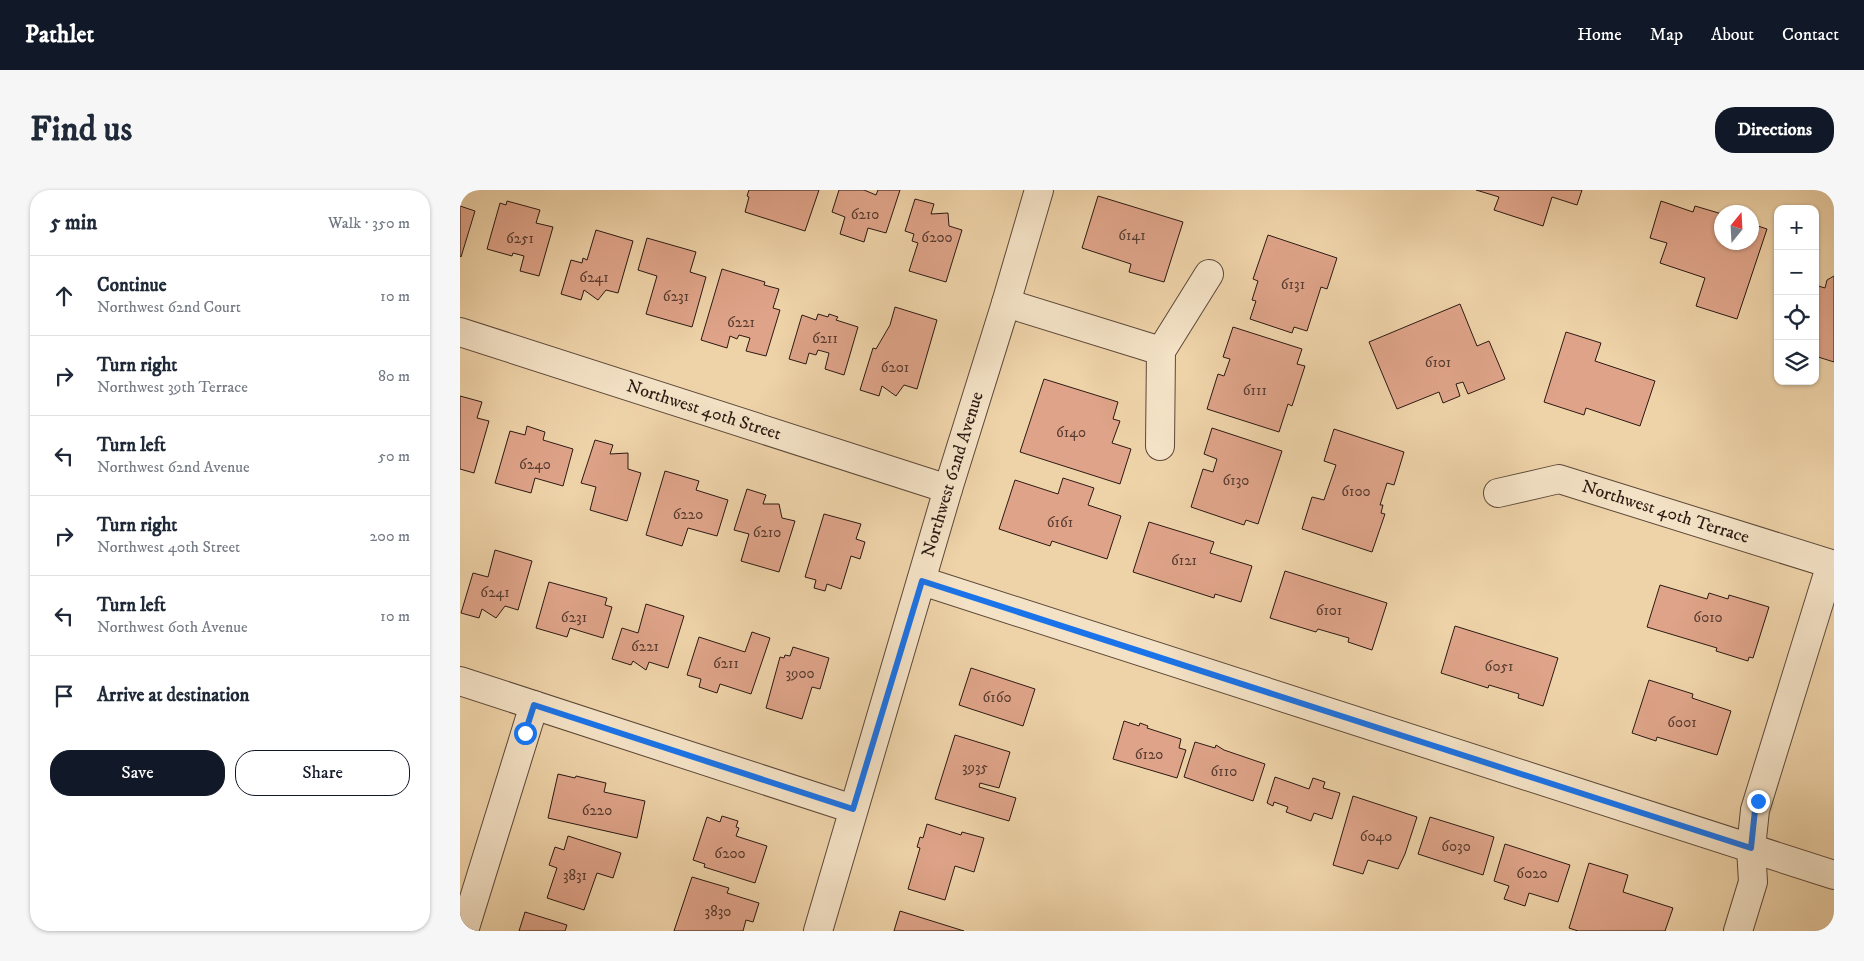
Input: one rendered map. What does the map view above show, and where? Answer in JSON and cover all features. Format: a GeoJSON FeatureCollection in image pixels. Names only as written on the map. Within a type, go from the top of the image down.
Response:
{"type":"FeatureCollection","features":[{"type":"Feature","properties":{"kind":"street","name":"Northwest 62nd Avenue"},"geometry":{"type":"LineString","coordinates":[[818,931],[948,489],[1039,190]]}},
{"type":"Feature","properties":{"kind":"street"},"geometry":{"type":"LineString","coordinates":[[1160,446],[1161,351],[1209,274]]}},
{"type":"Feature","properties":{"kind":"street"},"geometry":{"type":"LineString","coordinates":[[1006,303],[1161,351]]}},
{"type":"Feature","properties":{"kind":"street","name":"Northwest 40th Street"},"geometry":{"type":"LineString","coordinates":[[460,332],[948,489]]}},
{"type":"Feature","properties":{"kind":"street","name":"Northwest 40th Terrace"},"geometry":{"type":"LineString","coordinates":[[1498,493],[1559,478],[1831,564],[1755,810],[1751,848]]}},
{"type":"Feature","properties":{"kind":"street"},"geometry":{"type":"LineString","coordinates":[[922,581],[1834,875]]}},
{"type":"Feature","properties":{"kind":"street"},"geometry":{"type":"LineString","coordinates":[[460,681],[853,809]]}},
{"type":"Feature","properties":{"kind":"street"},"geometry":{"type":"LineString","coordinates":[[464,931],[534,705]]}},
{"type":"Feature","properties":{"kind":"street"},"geometry":{"type":"LineString","coordinates":[[1738,931],[1752,882],[1751,848]]}},
{"type":"Feature","properties":{"kind":"building"},"geometry":{"type":"Polygon","coordinates":[[[749,190],[819,190],[805,231],[745,212],[749,190]]]}},
{"type":"Feature","properties":{"kind":"building"},"geometry":{"type":"Polygon","coordinates":[[[839,190],[864,190],[876,195],[878,190],[900,190],[886,233],[868,228],[864,242],[840,234],[845,217],[832,212],[839,190]]]}},
{"type":"Feature","properties":{"kind":"building"},"geometry":{"type":"Polygon","coordinates":[[[1476,190],[1582,190],[1577,205],[1552,197],[1543,226],[1494,210],[1499,197],[1476,190]]]}},
{"type":"Feature","properties":{"kind":"building"},"geometry":{"type":"Polygon","coordinates":[[[1098,196],[1183,222],[1164,282],[1129,272],[1131,264],[1082,248],[1098,196]]]}},
{"type":"Feature","properties":{"kind":"building"},"geometry":{"type":"Polygon","coordinates":[[[915,199],[934,204],[931,214],[948,213],[949,226],[962,230],[946,282],[909,271],[918,243],[912,241],[914,234],[905,231],[915,199]]]}},
{"type":"Feature","properties":{"kind":"building"},"geometry":{"type":"Polygon","coordinates":[[[507,201],[540,210],[536,223],[553,227],[539,276],[520,271],[524,256],[513,253],[512,256],[487,249],[500,203],[506,205],[507,201]]]}},
{"type":"Feature","properties":{"kind":"building"},"geometry":{"type":"Polygon","coordinates":[[[1661,201],[1693,212],[1695,206],[1714,212],[1714,250],[1759,250],[1759,226],[1767,229],[1737,319],[1696,306],[1705,278],[1660,263],[1667,243],[1650,238],[1661,201]]]}},
{"type":"Feature","properties":{"kind":"building"},"geometry":{"type":"Polygon","coordinates":[[[460,206],[475,211],[461,257],[460,256],[460,206]]]}},
{"type":"Feature","properties":{"kind":"building"},"geometry":{"type":"Polygon","coordinates":[[[596,230],[633,241],[618,293],[606,290],[598,300],[584,290],[581,300],[561,294],[571,260],[582,263],[583,258],[587,260],[596,230]]]}},
{"type":"Feature","properties":{"kind":"building"},"geometry":{"type":"Polygon","coordinates":[[[1268,235],[1337,258],[1327,289],[1321,287],[1307,331],[1294,327],[1292,333],[1250,319],[1256,301],[1252,300],[1258,281],[1253,279],[1268,235]]]}},
{"type":"Feature","properties":{"kind":"building"},"geometry":{"type":"Polygon","coordinates":[[[647,238],[696,252],[690,272],[706,277],[692,327],[646,314],[657,276],[638,270],[647,238]]]}},
{"type":"Feature","properties":{"kind":"building"},"geometry":{"type":"Polygon","coordinates":[[[722,269],[765,282],[764,285],[779,289],[773,308],[780,310],[766,356],[746,351],[750,338],[739,335],[737,339],[730,336],[727,348],[701,340],[722,269]]]}},
{"type":"Feature","properties":{"kind":"building"},"geometry":{"type":"Polygon","coordinates":[[[1834,276],[1834,362],[1819,357],[1819,286],[1825,288],[1827,280],[1834,276]]]}},
{"type":"Feature","properties":{"kind":"building"},"geometry":{"type":"Polygon","coordinates":[[[1460,304],[1477,346],[1489,341],[1505,379],[1468,394],[1463,382],[1456,384],[1460,396],[1443,403],[1439,392],[1397,409],[1369,342],[1460,304]]]}},
{"type":"Feature","properties":{"kind":"building"},"geometry":{"type":"Polygon","coordinates":[[[895,307],[937,320],[917,389],[904,385],[896,396],[882,386],[879,396],[860,390],[873,348],[876,349],[890,325],[895,307]]]}},
{"type":"Feature","properties":{"kind":"building"},"geometry":{"type":"Polygon","coordinates":[[[818,314],[828,317],[829,314],[838,317],[836,320],[858,327],[844,375],[825,369],[829,353],[818,350],[816,355],[809,353],[806,364],[789,359],[802,315],[816,320],[818,314]]]}},
{"type":"Feature","properties":{"kind":"building"},"geometry":{"type":"Polygon","coordinates":[[[1233,327],[1302,349],[1297,364],[1305,366],[1292,406],[1288,404],[1279,432],[1207,409],[1218,374],[1224,376],[1230,359],[1223,357],[1233,327]]]}},
{"type":"Feature","properties":{"kind":"building"},"geometry":{"type":"Polygon","coordinates":[[[1566,332],[1601,343],[1595,361],[1655,381],[1640,426],[1586,408],[1584,415],[1544,402],[1566,332]]]}},
{"type":"Feature","properties":{"kind":"building"},"geometry":{"type":"Polygon","coordinates":[[[1044,379],[1118,402],[1113,419],[1120,421],[1112,443],[1131,449],[1120,484],[1020,452],[1044,379]]]}},
{"type":"Feature","properties":{"kind":"building"},"geometry":{"type":"Polygon","coordinates":[[[460,396],[482,402],[477,418],[489,421],[474,473],[460,469],[460,396]]]}},
{"type":"Feature","properties":{"kind":"building"},"geometry":{"type":"Polygon","coordinates":[[[527,426],[545,432],[543,440],[573,449],[563,486],[535,478],[531,493],[495,483],[510,431],[525,435],[527,426]]]}},
{"type":"Feature","properties":{"kind":"building"},"geometry":{"type":"Polygon","coordinates":[[[1212,428],[1282,451],[1258,524],[1246,520],[1244,525],[1191,507],[1203,469],[1213,472],[1217,459],[1204,454],[1212,428]]]}},
{"type":"Feature","properties":{"kind":"building"},"geometry":{"type":"Polygon","coordinates":[[[1334,429],[1404,452],[1394,485],[1387,483],[1380,505],[1383,505],[1381,513],[1385,514],[1372,552],[1302,529],[1312,497],[1324,500],[1336,465],[1324,461],[1334,429]]]}},
{"type":"Feature","properties":{"kind":"building"},"geometry":{"type":"Polygon","coordinates":[[[595,440],[613,445],[610,454],[628,453],[628,469],[641,473],[627,521],[590,510],[596,487],[581,483],[595,440]]]}},
{"type":"Feature","properties":{"kind":"building"},"geometry":{"type":"Polygon","coordinates":[[[665,471],[699,481],[696,490],[728,500],[717,536],[688,528],[682,546],[646,535],[665,471]]]}},
{"type":"Feature","properties":{"kind":"building"},"geometry":{"type":"Polygon","coordinates":[[[1063,478],[1094,488],[1088,505],[1121,516],[1107,559],[1052,541],[1050,546],[999,529],[1015,480],[1058,494],[1063,478]]]}},
{"type":"Feature","properties":{"kind":"building"},"geometry":{"type":"Polygon","coordinates":[[[747,489],[766,495],[763,504],[779,504],[782,518],[795,521],[779,572],[741,561],[749,534],[734,530],[747,489]]]}},
{"type":"Feature","properties":{"kind":"building"},"geometry":{"type":"Polygon","coordinates":[[[824,514],[861,524],[856,539],[865,542],[860,559],[851,556],[841,589],[827,584],[825,591],[814,588],[816,580],[805,577],[824,514]]]}},
{"type":"Feature","properties":{"kind":"building"},"geometry":{"type":"Polygon","coordinates":[[[1149,522],[1214,542],[1210,553],[1252,566],[1241,602],[1215,594],[1214,598],[1133,572],[1149,522]]]}},
{"type":"Feature","properties":{"kind":"building"},"geometry":{"type":"Polygon","coordinates":[[[495,550],[532,561],[518,610],[505,606],[496,618],[482,609],[479,618],[461,613],[473,573],[488,577],[495,550]]]}},
{"type":"Feature","properties":{"kind":"building"},"geometry":{"type":"Polygon","coordinates":[[[1285,571],[1387,603],[1372,650],[1348,642],[1349,638],[1318,629],[1316,632],[1270,618],[1285,571]]]}},
{"type":"Feature","properties":{"kind":"building"},"geometry":{"type":"Polygon","coordinates":[[[549,582],[607,598],[605,605],[612,607],[603,638],[570,628],[567,637],[536,628],[549,582]]]}},
{"type":"Feature","properties":{"kind":"building"},"geometry":{"type":"Polygon","coordinates":[[[1660,585],[1707,599],[1709,593],[1728,599],[1729,595],[1769,607],[1753,658],[1749,657],[1748,661],[1716,651],[1717,648],[1647,627],[1660,585]]]}},
{"type":"Feature","properties":{"kind":"building"},"geometry":{"type":"Polygon","coordinates":[[[646,604],[684,616],[668,668],[649,662],[646,670],[633,661],[631,665],[612,659],[622,628],[638,633],[646,604]]]}},
{"type":"Feature","properties":{"kind":"building"},"geometry":{"type":"Polygon","coordinates":[[[1455,626],[1558,658],[1543,706],[1518,698],[1519,694],[1489,685],[1488,688],[1441,673],[1455,626]]]}},
{"type":"Feature","properties":{"kind":"building"},"geometry":{"type":"Polygon","coordinates":[[[752,632],[770,638],[751,694],[720,684],[717,693],[699,687],[701,679],[687,675],[699,637],[745,652],[752,632]]]}},
{"type":"Feature","properties":{"kind":"building"},"geometry":{"type":"Polygon","coordinates":[[[793,647],[829,658],[820,689],[812,687],[802,719],[766,708],[780,657],[790,656],[793,647]]]}},
{"type":"Feature","properties":{"kind":"building"},"geometry":{"type":"Polygon","coordinates":[[[971,668],[1035,689],[1023,726],[959,705],[971,668]]]}},
{"type":"Feature","properties":{"kind":"building"},"geometry":{"type":"Polygon","coordinates":[[[1649,680],[1693,694],[1692,698],[1731,711],[1717,755],[1657,737],[1656,741],[1632,733],[1649,680]]]}},
{"type":"Feature","properties":{"kind":"building"},"geometry":{"type":"Polygon","coordinates":[[[1124,721],[1139,726],[1140,723],[1148,726],[1147,728],[1181,739],[1179,748],[1186,750],[1177,778],[1113,759],[1124,721]]]}},
{"type":"Feature","properties":{"kind":"building"},"geometry":{"type":"Polygon","coordinates":[[[955,735],[1010,752],[999,788],[980,783],[979,787],[1016,798],[1009,821],[935,799],[955,735]]]}},
{"type":"Feature","properties":{"kind":"building"},"geometry":{"type":"Polygon","coordinates":[[[1195,742],[1215,748],[1216,745],[1224,750],[1265,764],[1253,801],[1184,777],[1195,742]]]}},
{"type":"Feature","properties":{"kind":"building"},"geometry":{"type":"Polygon","coordinates":[[[558,774],[606,783],[604,792],[645,801],[637,838],[548,818],[558,774]]]}},
{"type":"Feature","properties":{"kind":"building"},"geometry":{"type":"Polygon","coordinates":[[[1275,777],[1309,789],[1313,778],[1325,782],[1323,788],[1340,793],[1332,819],[1314,813],[1311,821],[1286,812],[1288,807],[1274,802],[1273,806],[1267,803],[1275,777]]]}},
{"type":"Feature","properties":{"kind":"building"},"geometry":{"type":"Polygon","coordinates":[[[1353,796],[1417,817],[1398,869],[1368,860],[1363,874],[1333,865],[1353,796]]]}},
{"type":"Feature","properties":{"kind":"building"},"geometry":{"type":"Polygon","coordinates":[[[722,816],[738,821],[736,827],[739,828],[736,836],[767,846],[755,883],[704,867],[705,864],[693,860],[707,817],[720,822],[722,816]]]}},
{"type":"Feature","properties":{"kind":"building"},"geometry":{"type":"Polygon","coordinates":[[[1430,817],[1494,837],[1483,875],[1418,854],[1430,817]]]}},
{"type":"Feature","properties":{"kind":"building"},"geometry":{"type":"Polygon","coordinates":[[[927,824],[961,835],[962,832],[984,838],[974,872],[955,866],[945,900],[908,889],[920,848],[917,847],[920,837],[923,838],[927,824]]]}},
{"type":"Feature","properties":{"kind":"building"},"geometry":{"type":"Polygon","coordinates":[[[568,836],[621,853],[613,878],[597,873],[584,910],[547,898],[557,868],[549,865],[555,847],[564,850],[568,836]]]}},
{"type":"Feature","properties":{"kind":"building"},"geometry":{"type":"Polygon","coordinates":[[[1505,844],[1570,865],[1558,902],[1529,893],[1525,906],[1504,899],[1509,886],[1494,881],[1505,844]]]}},
{"type":"Feature","properties":{"kind":"building"},"geometry":{"type":"Polygon","coordinates":[[[1589,863],[1628,875],[1623,892],[1673,908],[1665,931],[1578,931],[1569,928],[1589,863]]]}},
{"type":"Feature","properties":{"kind":"building"},"geometry":{"type":"Polygon","coordinates":[[[692,877],[729,888],[727,893],[759,903],[753,922],[746,920],[743,931],[674,931],[692,877]]]}},
{"type":"Feature","properties":{"kind":"building"},"geometry":{"type":"Polygon","coordinates":[[[900,911],[964,931],[894,931],[900,911]]]}},
{"type":"Feature","properties":{"kind":"building"},"geometry":{"type":"Polygon","coordinates":[[[525,912],[567,925],[565,931],[519,931],[525,912]]]}},
{"type":"Feature","properties":{"kind":"route"},"geometry":{"type":"LineString","coordinates":[[525,733],[534,705],[853,809],[922,581],[1751,848],[1755,810],[1758,801]]}}]}
